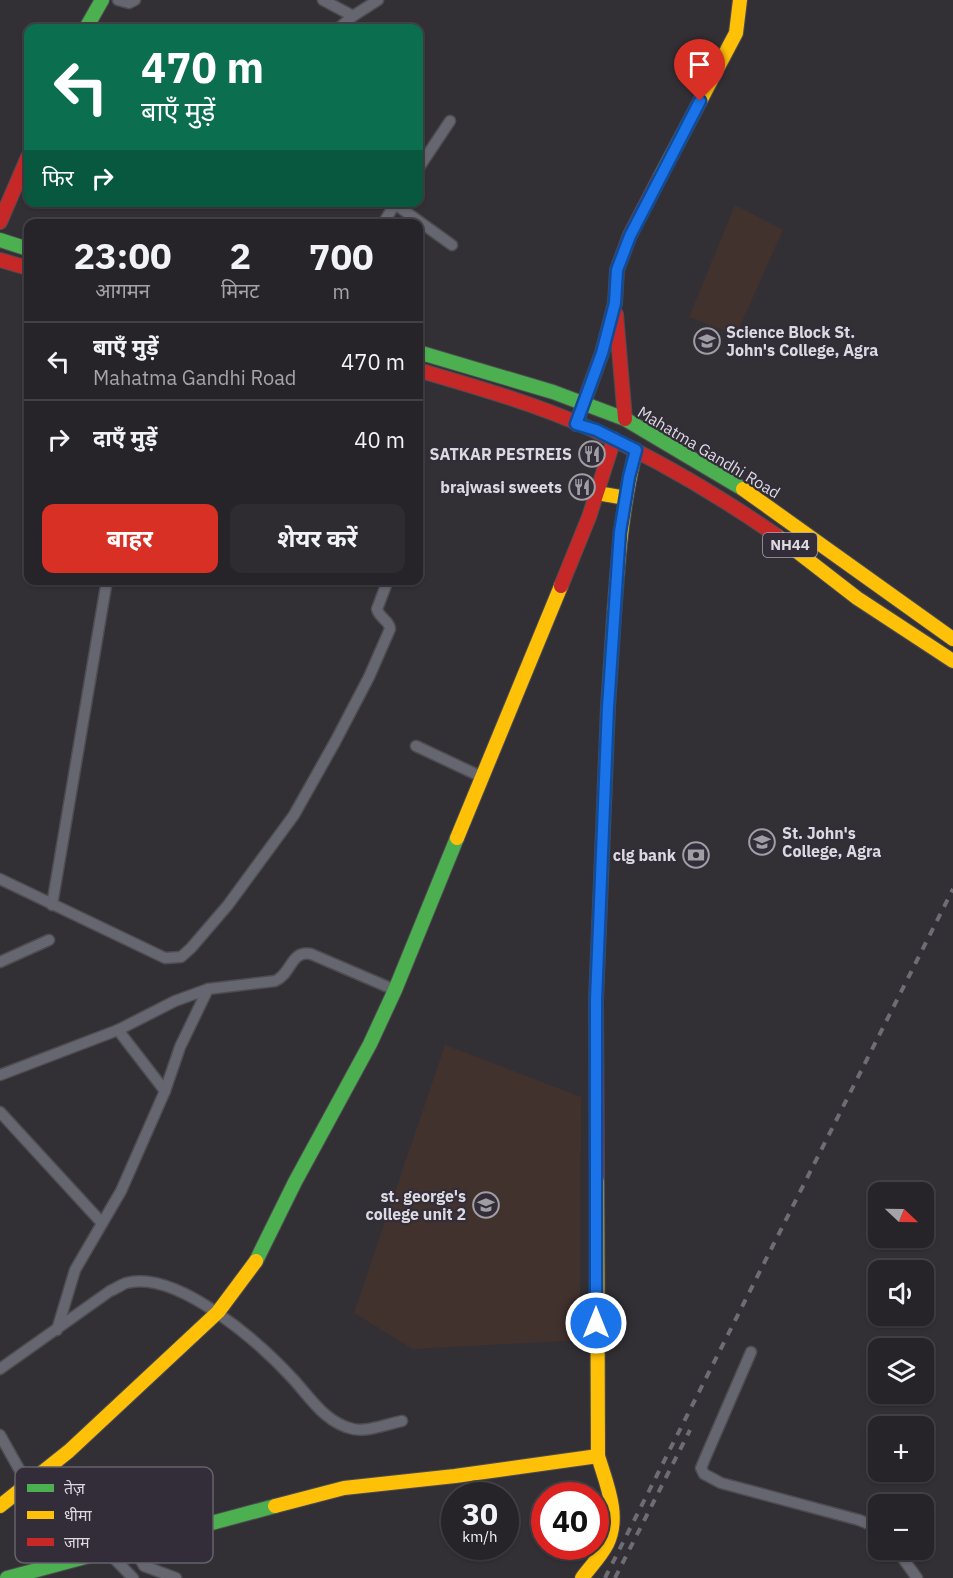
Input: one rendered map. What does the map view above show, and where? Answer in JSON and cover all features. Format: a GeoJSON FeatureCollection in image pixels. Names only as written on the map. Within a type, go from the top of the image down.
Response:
{"type":"FeatureCollection","features":[{"type":"Feature","properties":{"kind":"main road"},"geometry":{"type":"LineString","coordinates":[[88,24],[102,0]]}},
{"type":"Feature","properties":{"kind":"main road"},"geometry":{"type":"LineString","coordinates":[[625,419],[615,303],[617,270],[630,236],[736,33],[740,0]]}},
{"type":"Feature","properties":{"kind":"main road"},"geometry":{"type":"LineString","coordinates":[[0,222],[24,167]]}},
{"type":"Feature","properties":{"kind":"main road"},"geometry":{"type":"LineString","coordinates":[[0,240],[24,248]]}},
{"type":"Feature","properties":{"kind":"main road"},"geometry":{"type":"LineString","coordinates":[[0,260],[24,267]]}},
{"type":"Feature","properties":{"kind":"main road"},"geometry":{"type":"LineString","coordinates":[[576,424],[596,374],[615,303]]}},
{"type":"Feature","properties":{"kind":"main road","name":"Mahatma Gandhi Road"},"geometry":{"type":"LineString","coordinates":[[423,354],[584,403],[625,419],[739,486],[953,639]]}},
{"type":"Feature","properties":{"kind":"main road","name":"Mahatma Gandhi Road"},"geometry":{"type":"LineString","coordinates":[[423,371],[492,392],[614,439],[636,450],[731,504],[801,553],[857,598],[953,661]]}},
{"type":"Feature","properties":{"kind":"main road"},"geometry":{"type":"LineString","coordinates":[[50,1467],[218,1312],[254,1264],[295,1182],[370,1044],[394,990],[582,535],[614,439]]}},
{"type":"Feature","properties":{"kind":"main road"},"geometry":{"type":"LineString","coordinates":[[582,1578],[608,1542],[612,1527],[612,1506],[598,1456],[596,1000],[608,707],[620,532],[636,450]]}},
{"type":"Feature","properties":{"kind":"main road"},"geometry":{"type":"LineString","coordinates":[[597,493],[626,498]]}},
{"type":"Feature","properties":{"kind":"main road"},"geometry":{"type":"LineString","coordinates":[[213,1523],[345,1488],[455,1476],[598,1456]]}},
{"type":"Feature","properties":{"kind":"main road"},"geometry":{"type":"LineString","coordinates":[[0,1506],[15,1495]]}},
{"type":"Feature","properties":{"kind":"main road"},"geometry":{"type":"LineString","coordinates":[[7,1578],[27,1575],[66,1563]]}},
{"type":"Feature","properties":{"kind":"street"},"geometry":{"type":"LineString","coordinates":[[118,0],[129,3],[135,0]]}},
{"type":"Feature","properties":{"kind":"street"},"geometry":{"type":"LineString","coordinates":[[323,0],[353,16]]}},
{"type":"Feature","properties":{"kind":"street"},"geometry":{"type":"LineString","coordinates":[[344,24],[378,0]]}},
{"type":"Feature","properties":{"kind":"street"},"geometry":{"type":"LineString","coordinates":[[423,162],[450,121]]}},
{"type":"Feature","properties":{"kind":"street"},"geometry":{"type":"LineString","coordinates":[[401,207],[417,219]]}},
{"type":"Feature","properties":{"kind":"street"},"geometry":{"type":"LineString","coordinates":[[423,224],[452,246]]}},
{"type":"Feature","properties":{"kind":"street"},"geometry":{"type":"LineString","coordinates":[[52,905],[106,585]]}},
{"type":"Feature","properties":{"kind":"street"},"geometry":{"type":"LineString","coordinates":[[0,879],[165,958],[181,957],[228,904],[294,815],[335,742],[369,677],[390,629],[389,624],[380,616],[377,609],[386,585]]}},
{"type":"Feature","properties":{"kind":"street"},"geometry":{"type":"LineString","coordinates":[[416,746],[482,777]]}},
{"type":"Feature","properties":{"kind":"street"},"geometry":{"type":"LineString","coordinates":[[0,962],[49,940]]}},
{"type":"Feature","properties":{"kind":"street"},"geometry":{"type":"LineString","coordinates":[[0,1075],[117,1030],[175,1001],[208,989],[275,981],[284,976],[297,956],[305,953],[394,990]]}},
{"type":"Feature","properties":{"kind":"street"},"geometry":{"type":"LineString","coordinates":[[57,1330],[75,1270],[121,1191],[165,1091],[180,1047],[208,989]]}},
{"type":"Feature","properties":{"kind":"street"},"geometry":{"type":"LineString","coordinates":[[117,1030],[165,1091]]}},
{"type":"Feature","properties":{"kind":"street"},"geometry":{"type":"LineString","coordinates":[[0,1112],[102,1222]]}},
{"type":"Feature","properties":{"kind":"street"},"geometry":{"type":"LineString","coordinates":[[0,1369],[110,1291],[126,1283],[143,1282],[165,1286],[218,1312],[270,1356],[318,1409],[340,1425],[364,1429],[402,1421]]}},
{"type":"Feature","properties":{"kind":"street"},"geometry":{"type":"LineString","coordinates":[[751,1352],[701,1468],[704,1474],[721,1483],[868,1524]]}},
{"type":"Feature","properties":{"kind":"street"},"geometry":{"type":"LineString","coordinates":[[0,1436],[18,1467]]}},
{"type":"Feature","properties":{"kind":"street"},"geometry":{"type":"LineString","coordinates":[[904,1560],[917,1578]]}},
{"type":"Feature","properties":{"kind":"street"},"geometry":{"type":"LineString","coordinates":[[118,1563],[134,1578]]}},
{"type":"Feature","properties":{"kind":"street"},"geometry":{"type":"LineString","coordinates":[[142,1563],[144,1566],[176,1578]]}},
{"type":"Feature","properties":{"kind":"shaded area"},"geometry":{"type":"Polygon","coordinates":[[[735,205],[783,230],[736,335],[689,317],[735,205]]]}},
{"type":"Feature","properties":{"kind":"shaded area","name":"st. george's college unit 2"},"geometry":{"type":"Polygon","coordinates":[[[445,1045],[581,1097],[580,1340],[413,1349],[354,1313],[445,1045]]]}},
{"type":"Feature","properties":{"kind":"railway"},"geometry":{"type":"LineString","coordinates":[[605,1578],[953,889]]}},
{"type":"Feature","properties":{"kind":"railway"},"geometry":{"type":"LineString","coordinates":[[615,1578],[690,1430]]}},
{"type":"Feature","properties":{"kind":"traffic: fast"},"geometry":{"type":"LineString","coordinates":[[88,24],[102,0]]}},
{"type":"Feature","properties":{"kind":"traffic: fast"},"geometry":{"type":"LineString","coordinates":[[0,240],[24,248]]}},
{"type":"Feature","properties":{"kind":"traffic: fast"},"geometry":{"type":"LineString","coordinates":[[423,353],[553,392],[625,419],[743,489]]}},
{"type":"Feature","properties":{"kind":"traffic: fast"},"geometry":{"type":"LineString","coordinates":[[601,880],[614,616]]}},
{"type":"Feature","properties":{"kind":"traffic: fast"},"geometry":{"type":"LineString","coordinates":[[256,1261],[295,1182],[370,1044],[395,990],[457,838]]}},
{"type":"Feature","properties":{"kind":"traffic: fast"},"geometry":{"type":"LineString","coordinates":[[213,1523],[275,1506]]}},
{"type":"Feature","properties":{"kind":"traffic: fast"},"geometry":{"type":"LineString","coordinates":[[7,1578],[63,1563]]}},
{"type":"Feature","properties":{"kind":"traffic: slow"},"geometry":{"type":"LineString","coordinates":[[660,177],[736,33],[740,0]]}},
{"type":"Feature","properties":{"kind":"traffic: slow"},"geometry":{"type":"LineString","coordinates":[[614,616],[624,512],[636,450]]}},
{"type":"Feature","properties":{"kind":"traffic: slow"},"geometry":{"type":"LineString","coordinates":[[743,489],[953,639]]}},
{"type":"Feature","properties":{"kind":"traffic: slow"},"geometry":{"type":"LineString","coordinates":[[597,493],[626,498]]}},
{"type":"Feature","properties":{"kind":"traffic: slow"},"geometry":{"type":"LineString","coordinates":[[777,536],[857,598],[953,661]]}},
{"type":"Feature","properties":{"kind":"traffic: slow"},"geometry":{"type":"LineString","coordinates":[[457,838],[561,586]]}},
{"type":"Feature","properties":{"kind":"traffic: slow"},"geometry":{"type":"LineString","coordinates":[[582,1578],[607,1544],[613,1522],[611,1500],[598,1456],[597,1177]]}},
{"type":"Feature","properties":{"kind":"traffic: slow"},"geometry":{"type":"LineString","coordinates":[[49,1467],[218,1312],[256,1261]]}},
{"type":"Feature","properties":{"kind":"traffic: slow"},"geometry":{"type":"LineString","coordinates":[[275,1506],[344,1488],[455,1476],[598,1456]]}},
{"type":"Feature","properties":{"kind":"traffic: slow"},"geometry":{"type":"LineString","coordinates":[[0,1506],[15,1494]]}},
{"type":"Feature","properties":{"kind":"traffic: jam"},"geometry":{"type":"LineString","coordinates":[[0,222],[24,166]]}},
{"type":"Feature","properties":{"kind":"traffic: jam"},"geometry":{"type":"LineString","coordinates":[[576,424],[602,353],[615,303],[617,270],[630,235],[660,177]]}},
{"type":"Feature","properties":{"kind":"traffic: jam"},"geometry":{"type":"LineString","coordinates":[[0,260],[24,267]]}},
{"type":"Feature","properties":{"kind":"traffic: jam"},"geometry":{"type":"LineString","coordinates":[[616,314],[625,419]]}},
{"type":"Feature","properties":{"kind":"traffic: jam"},"geometry":{"type":"LineString","coordinates":[[423,372],[527,404],[591,429],[687,478],[777,536]]}},
{"type":"Feature","properties":{"kind":"traffic: jam"},"geometry":{"type":"LineString","coordinates":[[561,586],[589,517],[614,439]]}},
{"type":"Feature","properties":{"kind":"traffic: jam"},"geometry":{"type":"LineString","coordinates":[[597,1177],[596,1000],[601,880]]}},
{"type":"Feature","properties":{"kind":"place","name":"Science Block St. John's College, Agra"},"geometry":{"type":"Point","coordinates":[707,341]}},
{"type":"Feature","properties":{"kind":"place","name":"SATKAR PESTREIS"},"geometry":{"type":"Point","coordinates":[592,454]}},
{"type":"Feature","properties":{"kind":"place","name":"brajwasi sweets"},"geometry":{"type":"Point","coordinates":[582,487]}},
{"type":"Feature","properties":{"kind":"place","name":"St. John's College, Agra"},"geometry":{"type":"Point","coordinates":[762,842]}},
{"type":"Feature","properties":{"kind":"place","name":"clg bank"},"geometry":{"type":"Point","coordinates":[696,855]}},
{"type":"Feature","properties":{"kind":"place","name":"st. george's college unit 2"},"geometry":{"type":"Point","coordinates":[486,1205]}},
{"type":"Feature","properties":{"kind":"route"},"geometry":{"type":"LineString","coordinates":[[596,1323],[596,1000],[608,707],[620,532],[636,450],[596,430],[576,424],[596,374],[615,303],[617,270],[630,236],[700,101]]}}]}
